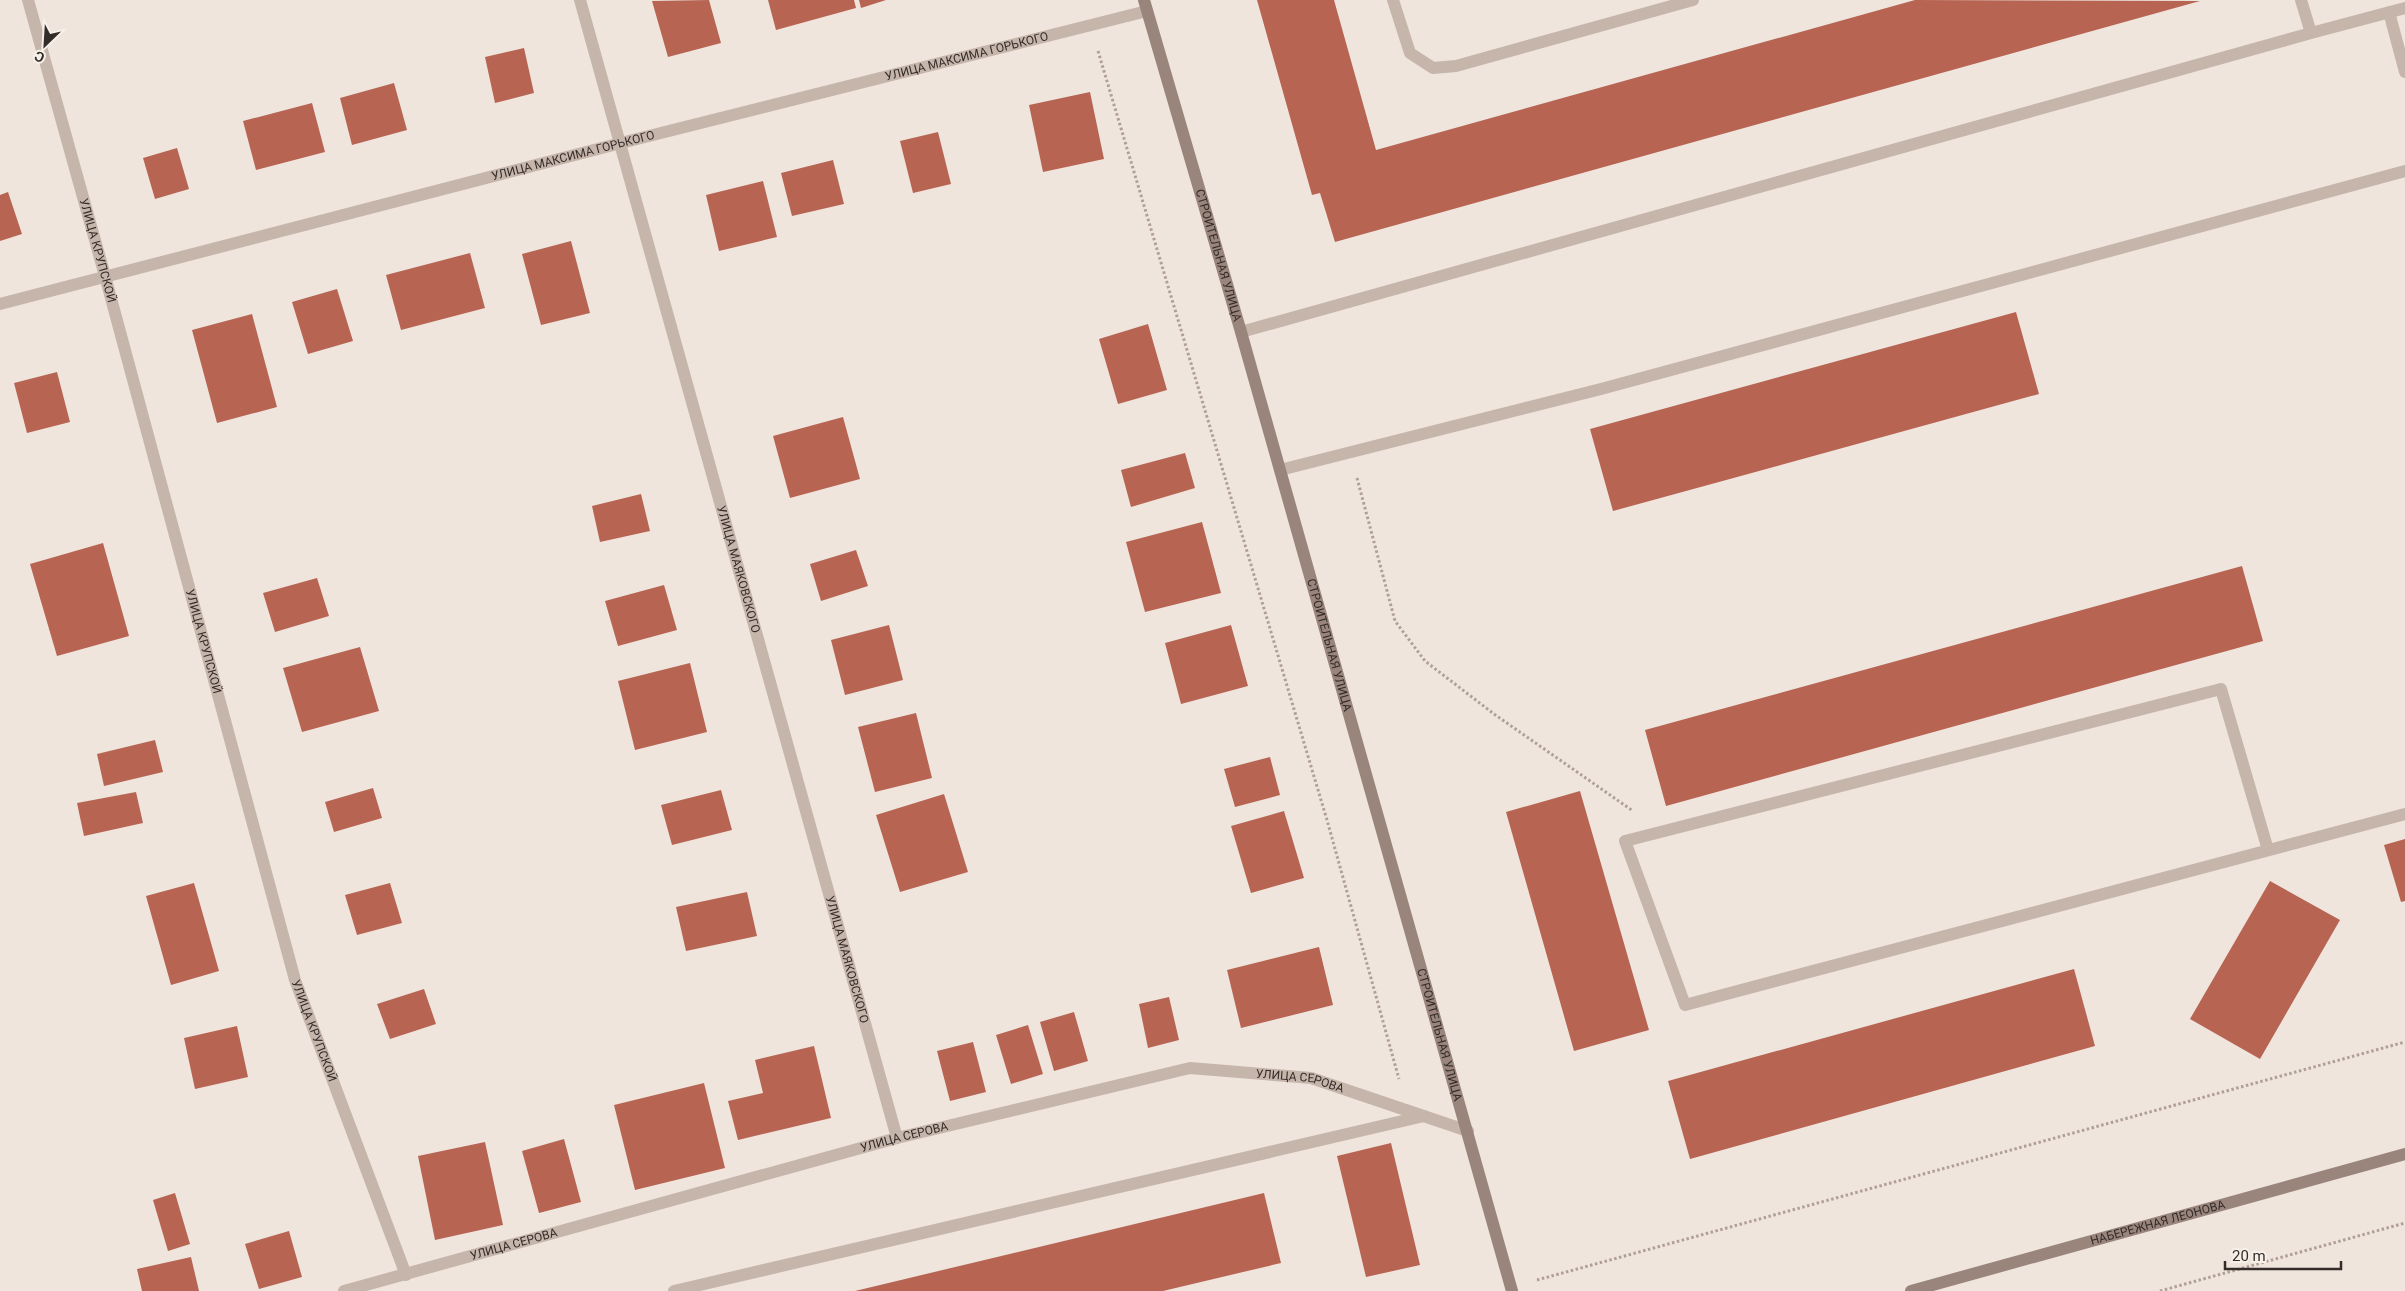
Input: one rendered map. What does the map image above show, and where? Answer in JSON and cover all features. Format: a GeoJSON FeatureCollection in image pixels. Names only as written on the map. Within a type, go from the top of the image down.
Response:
{"type":"FeatureCollection","features":[{"type":"Feature","properties":{"kind":"street","name":"УЛИЦА КРУПСКОЙ"},"geometry":{"type":"LineString","coordinates":[[28,0],[105,276],[294,980],[406,1275]]}},
{"type":"Feature","properties":{"kind":"street","name":"УЛИЦА МАЯКОВСКОГО"},"geometry":{"type":"LineString","coordinates":[[580,0],[897,1138]]}},
{"type":"Feature","properties":{"kind":"street"},"geometry":{"type":"LineString","coordinates":[[1392,0],[1410,53],[1433,68],[1456,66],[1693,0]]}},
{"type":"Feature","properties":{"kind":"street"},"geometry":{"type":"LineString","coordinates":[[2301,0],[2311,33]]}},
{"type":"Feature","properties":{"kind":"street","name":"УЛИЦА МАКСИМА ГОРЬКОГО"},"geometry":{"type":"LineString","coordinates":[[0,304],[621,143],[1090,25],[1146,5]]}},
{"type":"Feature","properties":{"kind":"street","name":"СТРОИТЕЛЬНАЯ УЛИЦА"},"geometry":{"type":"LineString","coordinates":[[1146,5],[1241,332],[1468,1131],[1511,1289]]}},
{"type":"Feature","properties":{"kind":"street"},"geometry":{"type":"LineString","coordinates":[[1241,332],[2405,8]]}},
{"type":"Feature","properties":{"kind":"street"},"geometry":{"type":"LineString","coordinates":[[2388,12],[2405,72]]}},
{"type":"Feature","properties":{"kind":"street"},"geometry":{"type":"LineString","coordinates":[[1280,470],[1601,388],[2405,171]]}},
{"type":"Feature","properties":{"kind":"street"},"geometry":{"type":"LineString","coordinates":[[2268,850],[2221,689],[1625,841],[1685,1005],[2405,814]]}},
{"type":"Feature","properties":{"kind":"street","name":"УЛИЦА СЕРОВА"},"geometry":{"type":"LineString","coordinates":[[344,1291],[897,1138],[1190,1068],[1311,1078],[1468,1131]]}},
{"type":"Feature","properties":{"kind":"street"},"geometry":{"type":"LineString","coordinates":[[674,1291],[1424,1116]]}},
{"type":"Feature","properties":{"kind":"street","name":"НАБЕРЕЖНАЯ ЛЕОНОВА"},"geometry":{"type":"LineString","coordinates":[[1911,1291],[2405,1154]]}},
{"type":"Feature","properties":{"kind":"path"},"geometry":{"type":"LineString","coordinates":[[1090,25],[1326,820],[1407,1110]]}},
{"type":"Feature","properties":{"kind":"path"},"geometry":{"type":"LineString","coordinates":[[1350,452],[1395,621],[1425,661],[1494,714],[1662,831]]}},
{"type":"Feature","properties":{"kind":"path"},"geometry":{"type":"LineString","coordinates":[[1511,1289],[2405,1042]]}},
{"type":"Feature","properties":{"kind":"path"},"geometry":{"type":"LineString","coordinates":[[2160,1291],[2405,1223]]}},
{"type":"Feature","properties":{"kind":"building"},"geometry":{"type":"Polygon","coordinates":[[[709,0],[721,43],[668,57],[652,1],[709,0]]]}},
{"type":"Feature","properties":{"kind":"building"},"geometry":{"type":"Polygon","coordinates":[[[768,0],[854,0],[856,8],[776,30],[768,0]]]}},
{"type":"Feature","properties":{"kind":"building"},"geometry":{"type":"Polygon","coordinates":[[[859,0],[886,0],[861,8],[859,0]]]}},
{"type":"Feature","properties":{"kind":"building"},"geometry":{"type":"Polygon","coordinates":[[[1257,0],[1334,0],[1376,150],[1915,0],[2200,1],[1335,242],[1320,193],[1312,195],[1257,0]]]}},
{"type":"Feature","properties":{"kind":"building"},"geometry":{"type":"Polygon","coordinates":[[[524,48],[534,93],[495,103],[485,57],[524,48]]]}},
{"type":"Feature","properties":{"kind":"building"},"geometry":{"type":"Polygon","coordinates":[[[394,83],[407,130],[352,145],[340,98],[394,83]]]}},
{"type":"Feature","properties":{"kind":"building"},"geometry":{"type":"Polygon","coordinates":[[[1090,92],[1104,159],[1043,172],[1029,105],[1090,92]]]}},
{"type":"Feature","properties":{"kind":"building"},"geometry":{"type":"Polygon","coordinates":[[[312,103],[325,152],[256,170],[243,121],[312,103]]]}},
{"type":"Feature","properties":{"kind":"building"},"geometry":{"type":"Polygon","coordinates":[[[938,132],[951,184],[913,193],[900,141],[938,132]]]}},
{"type":"Feature","properties":{"kind":"building"},"geometry":{"type":"Polygon","coordinates":[[[177,148],[189,189],[155,199],[143,158],[177,148]]]}},
{"type":"Feature","properties":{"kind":"building"},"geometry":{"type":"Polygon","coordinates":[[[833,160],[844,204],[792,216],[781,173],[833,160]]]}},
{"type":"Feature","properties":{"kind":"building"},"geometry":{"type":"Polygon","coordinates":[[[763,181],[777,237],[719,251],[706,195],[763,181]]]}},
{"type":"Feature","properties":{"kind":"building"},"geometry":{"type":"Polygon","coordinates":[[[8,192],[22,234],[0,241],[0,195],[8,192]]]}},
{"type":"Feature","properties":{"kind":"building"},"geometry":{"type":"Polygon","coordinates":[[[571,241],[590,313],[541,325],[522,254],[571,241]]]}},
{"type":"Feature","properties":{"kind":"building"},"geometry":{"type":"Polygon","coordinates":[[[470,253],[485,308],[401,330],[386,275],[470,253]]]}},
{"type":"Feature","properties":{"kind":"building"},"geometry":{"type":"Polygon","coordinates":[[[337,289],[353,341],[308,354],[292,302],[337,289]]]}},
{"type":"Feature","properties":{"kind":"building"},"geometry":{"type":"Polygon","coordinates":[[[2016,312],[2039,394],[1613,511],[1590,429],[2016,312]]]}},
{"type":"Feature","properties":{"kind":"building"},"geometry":{"type":"Polygon","coordinates":[[[252,314],[277,407],[217,423],[192,330],[252,314]]]}},
{"type":"Feature","properties":{"kind":"building"},"geometry":{"type":"Polygon","coordinates":[[[1148,324],[1167,390],[1118,404],[1099,339],[1148,324]]]}},
{"type":"Feature","properties":{"kind":"building"},"geometry":{"type":"Polygon","coordinates":[[[57,372],[70,422],[27,433],[14,383],[57,372]]]}},
{"type":"Feature","properties":{"kind":"building"},"geometry":{"type":"Polygon","coordinates":[[[843,417],[860,479],[790,498],[773,436],[843,417]]]}},
{"type":"Feature","properties":{"kind":"building"},"geometry":{"type":"Polygon","coordinates":[[[1185,453],[1195,488],[1131,507],[1121,470],[1185,453]]]}},
{"type":"Feature","properties":{"kind":"building"},"geometry":{"type":"Polygon","coordinates":[[[641,494],[650,531],[600,542],[592,506],[641,494]]]}},
{"type":"Feature","properties":{"kind":"building"},"geometry":{"type":"Polygon","coordinates":[[[1202,522],[1221,593],[1145,612],[1126,542],[1202,522]]]}},
{"type":"Feature","properties":{"kind":"building"},"geometry":{"type":"Polygon","coordinates":[[[103,543],[129,636],[57,656],[30,564],[103,543]]]}},
{"type":"Feature","properties":{"kind":"building"},"geometry":{"type":"Polygon","coordinates":[[[856,550],[868,586],[821,601],[810,564],[856,550]]]}},
{"type":"Feature","properties":{"kind":"building"},"geometry":{"type":"Polygon","coordinates":[[[2242,566],[2263,641],[1666,806],[1645,730],[2242,566]]]}},
{"type":"Feature","properties":{"kind":"building"},"geometry":{"type":"Polygon","coordinates":[[[317,578],[329,616],[275,632],[263,593],[317,578]]]}},
{"type":"Feature","properties":{"kind":"building"},"geometry":{"type":"Polygon","coordinates":[[[664,585],[677,630],[618,646],[605,601],[664,585]]]}},
{"type":"Feature","properties":{"kind":"building"},"geometry":{"type":"Polygon","coordinates":[[[889,625],[903,680],[845,695],[831,640],[889,625]]]}},
{"type":"Feature","properties":{"kind":"building"},"geometry":{"type":"Polygon","coordinates":[[[1231,625],[1248,686],[1181,704],[1165,643],[1231,625]]]}},
{"type":"Feature","properties":{"kind":"building"},"geometry":{"type":"Polygon","coordinates":[[[360,647],[379,711],[302,732],[283,668],[360,647]]]}},
{"type":"Feature","properties":{"kind":"building"},"geometry":{"type":"Polygon","coordinates":[[[690,663],[707,732],[635,750],[618,681],[690,663]]]}},
{"type":"Feature","properties":{"kind":"building"},"geometry":{"type":"Polygon","coordinates":[[[916,713],[932,778],[875,792],[858,727],[916,713]]]}},
{"type":"Feature","properties":{"kind":"building"},"geometry":{"type":"Polygon","coordinates":[[[155,740],[163,772],[104,786],[97,754],[155,740]]]}},
{"type":"Feature","properties":{"kind":"building"},"geometry":{"type":"Polygon","coordinates":[[[1270,757],[1280,795],[1235,807],[1224,769],[1270,757]]]}},
{"type":"Feature","properties":{"kind":"building"},"geometry":{"type":"Polygon","coordinates":[[[373,788],[382,818],[334,832],[325,802],[373,788]]]}},
{"type":"Feature","properties":{"kind":"building"},"geometry":{"type":"Polygon","coordinates":[[[721,790],[732,830],[672,845],[661,805],[721,790]]]}},
{"type":"Feature","properties":{"kind":"building"},"geometry":{"type":"Polygon","coordinates":[[[1580,791],[1649,1030],[1574,1051],[1506,812],[1580,791]]]}},
{"type":"Feature","properties":{"kind":"building"},"geometry":{"type":"Polygon","coordinates":[[[136,792],[143,823],[84,836],[77,803],[136,792]]]}},
{"type":"Feature","properties":{"kind":"building"},"geometry":{"type":"Polygon","coordinates":[[[944,794],[968,872],[900,892],[876,815],[944,794]]]}},
{"type":"Feature","properties":{"kind":"building"},"geometry":{"type":"Polygon","coordinates":[[[1284,811],[1304,878],[1251,893],[1231,826],[1284,811]]]}},
{"type":"Feature","properties":{"kind":"building"},"geometry":{"type":"Polygon","coordinates":[[[2405,839],[2405,901],[2401,902],[2384,845],[2405,839]]]}},
{"type":"Feature","properties":{"kind":"building"},"geometry":{"type":"Polygon","coordinates":[[[2270,881],[2340,920],[2260,1059],[2190,1019],[2270,881]]]}},
{"type":"Feature","properties":{"kind":"building"},"geometry":{"type":"Polygon","coordinates":[[[194,883],[219,971],[171,985],[146,896],[194,883]]]}},
{"type":"Feature","properties":{"kind":"building"},"geometry":{"type":"Polygon","coordinates":[[[390,883],[402,923],[357,935],[345,895],[390,883]]]}},
{"type":"Feature","properties":{"kind":"building"},"geometry":{"type":"Polygon","coordinates":[[[747,892],[757,936],[686,951],[676,907],[747,892]]]}},
{"type":"Feature","properties":{"kind":"building"},"geometry":{"type":"Polygon","coordinates":[[[1319,947],[1333,1005],[1241,1028],[1227,970],[1319,947]]]}},
{"type":"Feature","properties":{"kind":"building"},"geometry":{"type":"Polygon","coordinates":[[[2074,969],[2095,1046],[1690,1159],[1668,1081],[2074,969]]]}},
{"type":"Feature","properties":{"kind":"building"},"geometry":{"type":"Polygon","coordinates":[[[424,989],[436,1024],[390,1039],[377,1004],[424,989]]]}},
{"type":"Feature","properties":{"kind":"building"},"geometry":{"type":"Polygon","coordinates":[[[1169,997],[1179,1040],[1148,1048],[1139,1004],[1169,997]]]}},
{"type":"Feature","properties":{"kind":"building"},"geometry":{"type":"Polygon","coordinates":[[[1074,1012],[1088,1061],[1054,1071],[1040,1022],[1074,1012]]]}},
{"type":"Feature","properties":{"kind":"building"},"geometry":{"type":"Polygon","coordinates":[[[1028,1025],[1043,1074],[1011,1084],[996,1035],[1028,1025]]]}},
{"type":"Feature","properties":{"kind":"building"},"geometry":{"type":"Polygon","coordinates":[[[237,1026],[248,1077],[195,1089],[184,1038],[237,1026]]]}},
{"type":"Feature","properties":{"kind":"building"},"geometry":{"type":"Polygon","coordinates":[[[973,1042],[986,1092],[950,1101],[937,1051],[973,1042]]]}},
{"type":"Feature","properties":{"kind":"building"},"geometry":{"type":"Polygon","coordinates":[[[814,1046],[831,1118],[738,1140],[728,1101],[763,1093],[755,1060],[814,1046]]]}},
{"type":"Feature","properties":{"kind":"building"},"geometry":{"type":"Polygon","coordinates":[[[704,1083],[725,1168],[635,1190],[614,1105],[704,1083]]]}},
{"type":"Feature","properties":{"kind":"building"},"geometry":{"type":"Polygon","coordinates":[[[564,1139],[581,1202],[539,1213],[522,1151],[564,1139]]]}},
{"type":"Feature","properties":{"kind":"building"},"geometry":{"type":"Polygon","coordinates":[[[485,1142],[503,1225],[435,1240],[418,1156],[485,1142]]]}},
{"type":"Feature","properties":{"kind":"building"},"geometry":{"type":"Polygon","coordinates":[[[1391,1143],[1420,1265],[1366,1277],[1337,1156],[1391,1143]]]}},
{"type":"Feature","properties":{"kind":"building"},"geometry":{"type":"Polygon","coordinates":[[[175,1193],[190,1244],[168,1251],[153,1200],[175,1193]]]}},
{"type":"Feature","properties":{"kind":"building"},"geometry":{"type":"Polygon","coordinates":[[[1264,1193],[1281,1263],[1163,1291],[855,1291],[1264,1193]]]}},
{"type":"Feature","properties":{"kind":"building"},"geometry":{"type":"Polygon","coordinates":[[[289,1231],[302,1277],[259,1289],[245,1244],[289,1231]]]}},
{"type":"Feature","properties":{"kind":"building"},"geometry":{"type":"Polygon","coordinates":[[[191,1257],[199,1291],[142,1291],[137,1269],[191,1257]]]}}]}
